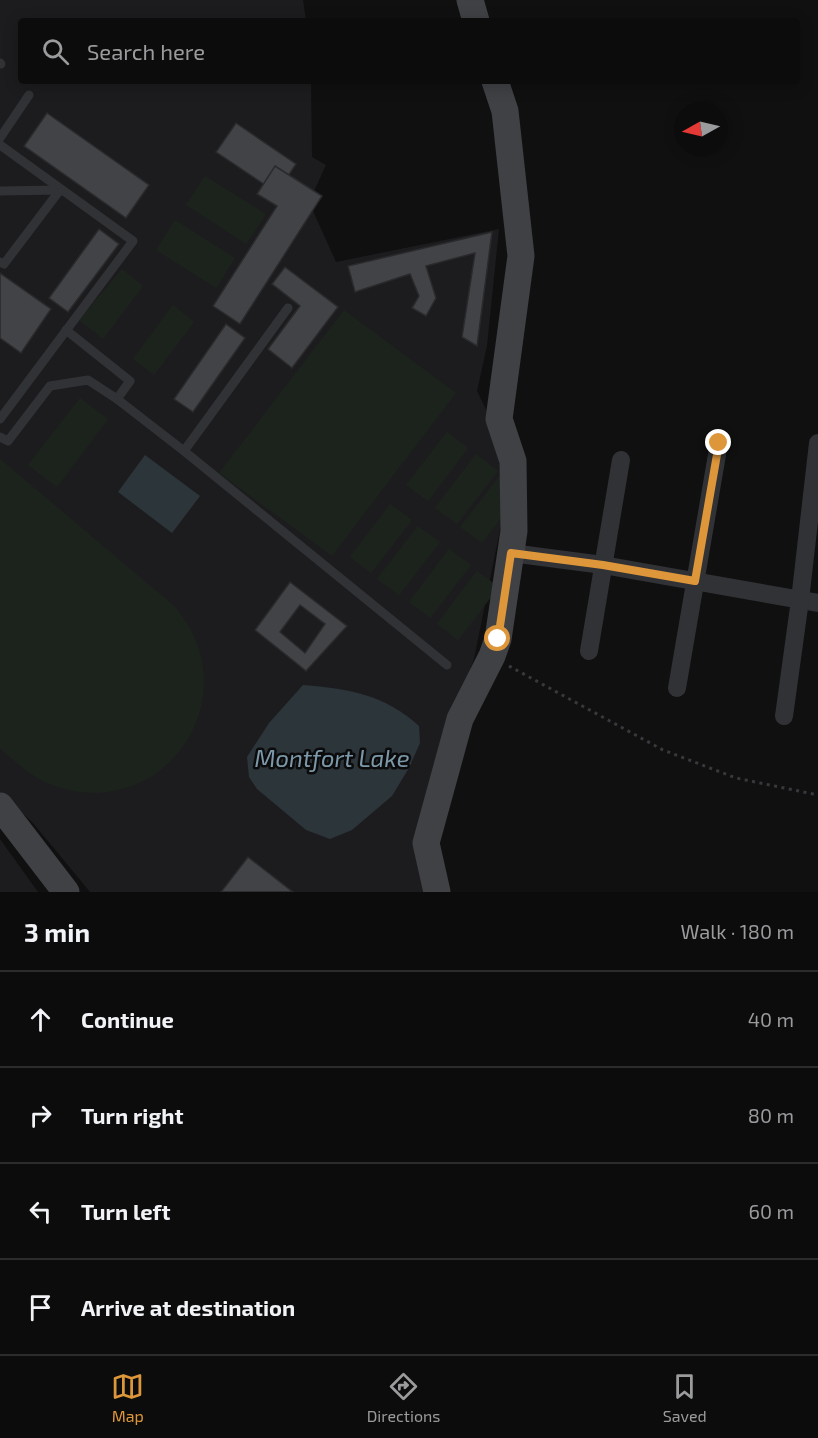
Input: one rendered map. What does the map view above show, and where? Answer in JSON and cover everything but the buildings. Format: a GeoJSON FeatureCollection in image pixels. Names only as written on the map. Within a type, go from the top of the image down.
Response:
{"type":"FeatureCollection","features":[{"type":"Feature","properties":{"kind":"main road"},"geometry":{"type":"LineString","coordinates":[[470,0],[475,18]]}},
{"type":"Feature","properties":{"kind":"main road"},"geometry":{"type":"LineString","coordinates":[[437,892],[426,843],[460,718],[492,656],[498,639],[514,531],[513,461],[500,419],[521,256],[505,111],[496,84]]}},
{"type":"Feature","properties":{"kind":"main road"},"geometry":{"type":"LineString","coordinates":[[0,807],[66,892]]}},
{"type":"Feature","properties":{"kind":"street"},"geometry":{"type":"LineString","coordinates":[[676,688],[719,443]]}},
{"type":"Feature","properties":{"kind":"street"},"geometry":{"type":"LineString","coordinates":[[784,716],[809,602],[818,443]]}},
{"type":"Feature","properties":{"kind":"street"},"geometry":{"type":"LineString","coordinates":[[590,651],[621,460]]}},
{"type":"Feature","properties":{"kind":"street"},"geometry":{"type":"LineString","coordinates":[[511,553],[603,565],[809,602]]}},
{"type":"Feature","properties":{"kind":"lane"},"geometry":{"type":"LineString","coordinates":[[0,138],[29,95]]}},
{"type":"Feature","properties":{"kind":"lane"},"geometry":{"type":"LineString","coordinates":[[0,145],[133,241],[0,419]]}},
{"type":"Feature","properties":{"kind":"lane"},"geometry":{"type":"LineString","coordinates":[[0,191],[60,190]]}},
{"type":"Feature","properties":{"kind":"lane"},"geometry":{"type":"LineString","coordinates":[[0,262],[4,264],[60,190]]}},
{"type":"Feature","properties":{"kind":"lane"},"geometry":{"type":"LineString","coordinates":[[184,451],[288,308]]}},
{"type":"Feature","properties":{"kind":"lane"},"geometry":{"type":"LineString","coordinates":[[66,330],[130,381],[117,399]]}},
{"type":"Feature","properties":{"kind":"lane"},"geometry":{"type":"LineString","coordinates":[[0,437],[8,441],[50,386],[88,380],[117,399],[184,451],[447,665]]}},
{"type":"Feature","properties":{"kind":"path"},"geometry":{"type":"LineString","coordinates":[[492,656],[663,750],[736,778],[818,795]]}},
{"type":"Feature","properties":{"kind":"shaded area"},"geometry":{"type":"Polygon","coordinates":[[[0,0],[303,0],[306,18],[18,18],[18,84],[311,84],[312,157],[326,165],[309,202],[336,262],[499,229],[487,346],[477,391],[496,430],[510,468],[474,659],[433,778],[425,892],[90,892],[33,823],[0,792],[0,0]]]}},
{"type":"Feature","properties":{"kind":"shaded area"},"geometry":{"type":"Polygon","coordinates":[[[205,176],[266,214],[246,244],[186,205],[205,176]]]}},
{"type":"Feature","properties":{"kind":"shaded area"},"geometry":{"type":"Polygon","coordinates":[[[175,220],[235,258],[216,288],[156,250],[175,220]]]}},
{"type":"Feature","properties":{"kind":"shaded area"},"geometry":{"type":"Polygon","coordinates":[[[122,269],[143,286],[103,339],[79,320],[122,269]]]}},
{"type":"Feature","properties":{"kind":"shaded area"},"geometry":{"type":"Polygon","coordinates":[[[173,305],[194,322],[154,375],[133,359],[173,305]]]}},
{"type":"Feature","properties":{"kind":"shaded area"},"geometry":{"type":"Polygon","coordinates":[[[344,310],[456,393],[332,556],[219,473],[344,310]]]}},
{"type":"Feature","properties":{"kind":"shaded area"},"geometry":{"type":"Polygon","coordinates":[[[80,398],[108,419],[57,487],[28,465],[80,398]]]}},
{"type":"Feature","properties":{"kind":"shaded area"},"geometry":{"type":"Polygon","coordinates":[[[447,432],[468,448],[428,501],[406,485],[447,432]]]}},
{"type":"Feature","properties":{"kind":"shaded area"},"geometry":{"type":"Polygon","coordinates":[[[476,454],[498,471],[457,524],[435,508],[476,454]]]}},
{"type":"Feature","properties":{"kind":"shaded area"},"geometry":{"type":"Polygon","coordinates":[[[0,459],[174,606],[196,641],[204,678],[199,713],[184,745],[160,770],[129,787],[92,793],[52,785],[31,774],[0,748],[0,459]]]}},
{"type":"Feature","properties":{"kind":"shaded area"},"geometry":{"type":"Polygon","coordinates":[[[501,474],[523,490],[482,543],[460,527],[501,474]]]}},
{"type":"Feature","properties":{"kind":"shaded area"},"geometry":{"type":"Polygon","coordinates":[[[390,504],[412,520],[371,573],[350,557],[390,504]]]}},
{"type":"Feature","properties":{"kind":"shaded area"},"geometry":{"type":"Polygon","coordinates":[[[418,526],[440,542],[399,595],[377,579],[418,526]]]}},
{"type":"Feature","properties":{"kind":"shaded area"},"geometry":{"type":"Polygon","coordinates":[[[449,549],[471,565],[430,618],[409,602],[449,549]]]}},
{"type":"Feature","properties":{"kind":"shaded area"},"geometry":{"type":"Polygon","coordinates":[[[477,571],[499,587],[458,640],[437,624],[477,571]]]}},
{"type":"Feature","properties":{"kind":"shaded area"},"geometry":{"type":"Polygon","coordinates":[[[0,839],[38,892],[0,892],[0,839]]]}},
{"type":"Feature","properties":{"kind":"water"},"geometry":{"type":"Polygon","coordinates":[[[145,455],[200,496],[172,533],[118,492],[145,455]]]}},
{"type":"Feature","properties":{"kind":"water","name":"Montfort Lake"},"geometry":{"type":"Polygon","coordinates":[[[303,685],[365,695],[406,715],[419,726],[420,743],[409,768],[392,796],[352,830],[330,839],[306,830],[257,789],[249,777],[247,757],[269,723],[303,685]]]}},
{"type":"Feature","properties":{"kind":"route"},"geometry":{"type":"LineString","coordinates":[[498,639],[511,553],[603,565],[695,581],[719,443]]}}]}
